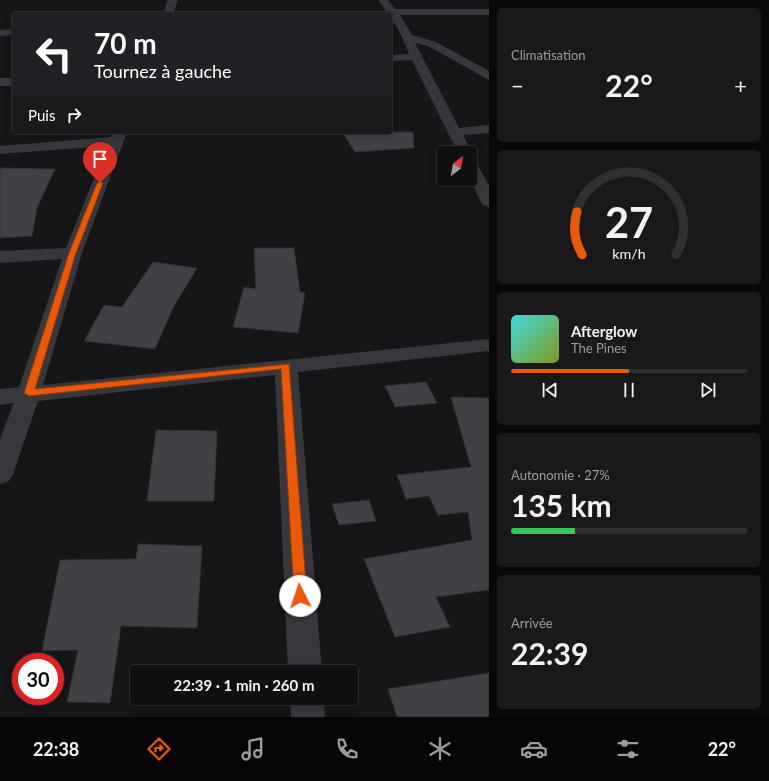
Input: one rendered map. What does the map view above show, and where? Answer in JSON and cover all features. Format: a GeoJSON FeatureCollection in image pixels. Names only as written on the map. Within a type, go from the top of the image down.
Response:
{"type":"FeatureCollection","features":[{"type":"Feature","properties":{"kind":"street"},"geometry":{"type":"LineString","coordinates":[[169,12],[173,0]]}},
{"type":"Feature","properties":{"kind":"street"},"geometry":{"type":"LineString","coordinates":[[383,0],[392,12]]}},
{"type":"Feature","properties":{"kind":"street"},"geometry":{"type":"LineString","coordinates":[[393,14],[489,12]]}},
{"type":"Feature","properties":{"kind":"street"},"geometry":{"type":"LineString","coordinates":[[393,14],[408,37],[416,57],[462,146]]}},
{"type":"Feature","properties":{"kind":"street"},"geometry":{"type":"LineString","coordinates":[[0,33],[12,32]]}},
{"type":"Feature","properties":{"kind":"street"},"geometry":{"type":"LineString","coordinates":[[408,37],[432,44],[489,76]]}},
{"type":"Feature","properties":{"kind":"street"},"geometry":{"type":"LineString","coordinates":[[392,58],[416,57]]}},
{"type":"Feature","properties":{"kind":"street"},"geometry":{"type":"LineString","coordinates":[[0,82],[12,82]]}},
{"type":"Feature","properties":{"kind":"street"},"geometry":{"type":"LineString","coordinates":[[455,132],[489,129]]}},
{"type":"Feature","properties":{"kind":"street"},"geometry":{"type":"LineString","coordinates":[[0,150],[118,137],[73,253],[29,393],[0,474]]}},
{"type":"Feature","properties":{"kind":"street"},"geometry":{"type":"LineString","coordinates":[[477,177],[489,202]]}},
{"type":"Feature","properties":{"kind":"street"},"geometry":{"type":"LineString","coordinates":[[0,257],[73,253]]}},
{"type":"Feature","properties":{"kind":"street"},"geometry":{"type":"LineString","coordinates":[[0,397],[489,345]]}},
{"type":"Feature","properties":{"kind":"street"},"geometry":{"type":"LineString","coordinates":[[286,366],[305,665]]}},
{"type":"Feature","properties":{"kind":"street"},"geometry":{"type":"LineString","coordinates":[[307,705],[308,717]]}},
{"type":"Feature","properties":{"kind":"building"},"geometry":{"type":"Polygon","coordinates":[[[392,132],[413,132],[414,148],[355,152],[343,134],[392,134],[392,132]]]}},
{"type":"Feature","properties":{"kind":"building"},"geometry":{"type":"Polygon","coordinates":[[[0,168],[55,169],[37,208],[32,236],[0,238],[0,168]]]}},
{"type":"Feature","properties":{"kind":"building"},"geometry":{"type":"Polygon","coordinates":[[[254,248],[294,248],[300,292],[305,293],[298,333],[233,327],[244,287],[256,289],[254,248]]]}},
{"type":"Feature","properties":{"kind":"building"},"geometry":{"type":"Polygon","coordinates":[[[153,262],[197,268],[174,306],[155,349],[84,341],[104,305],[122,307],[153,262]]]}},
{"type":"Feature","properties":{"kind":"building"},"geometry":{"type":"Polygon","coordinates":[[[426,382],[437,403],[395,407],[385,386],[426,382]]]}},
{"type":"Feature","properties":{"kind":"building"},"geometry":{"type":"Polygon","coordinates":[[[451,397],[489,398],[489,590],[436,597],[450,627],[395,637],[364,559],[472,540],[468,512],[438,515],[429,496],[406,499],[397,475],[471,467],[451,397]]]}},
{"type":"Feature","properties":{"kind":"building"},"geometry":{"type":"Polygon","coordinates":[[[156,430],[217,431],[214,501],[147,501],[156,430]]]}},
{"type":"Feature","properties":{"kind":"building"},"geometry":{"type":"Polygon","coordinates":[[[369,500],[376,521],[339,525],[332,504],[369,500]]]}},
{"type":"Feature","properties":{"kind":"building"},"geometry":{"type":"Polygon","coordinates":[[[138,544],[202,546],[197,628],[121,626],[110,703],[67,702],[78,650],[42,651],[60,560],[136,559],[138,544]]]}},
{"type":"Feature","properties":{"kind":"building"},"geometry":{"type":"Polygon","coordinates":[[[489,673],[489,717],[397,717],[388,689],[489,673]]]}},
{"type":"Feature","properties":{"kind":"route"},"geometry":{"type":"LineString","coordinates":[[100,183],[73,253],[29,393],[286,366],[300,596]]}}]}
